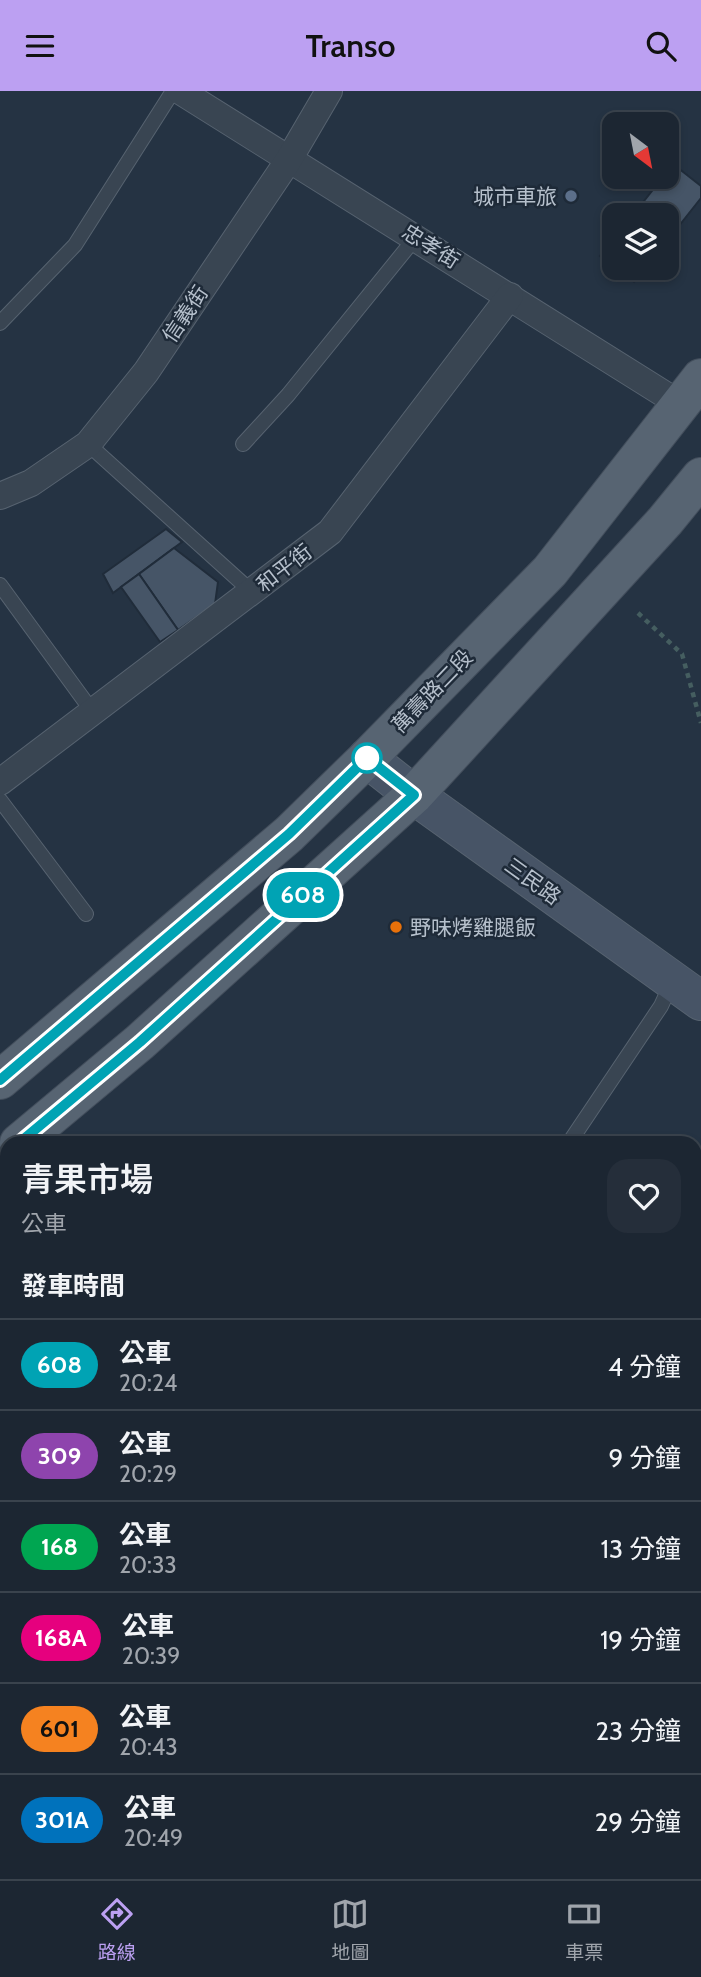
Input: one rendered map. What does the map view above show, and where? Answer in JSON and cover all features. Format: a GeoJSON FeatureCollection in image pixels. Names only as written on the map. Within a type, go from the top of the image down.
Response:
{"type":"FeatureCollection","features":[{"type":"Feature","properties":{"kind":"main road","name":"萬壽路二段"},"geometry":{"type":"LineString","coordinates":[[0,1080],[289,834],[367,758],[550,571],[691,391]]}},
{"type":"Feature","properties":{"kind":"main road"},"geometry":{"type":"LineString","coordinates":[[27,1136],[140,1042],[414,795],[665,521],[701,477]]}},
{"type":"Feature","properties":{"kind":"street","name":"忠孝街"},"geometry":{"type":"LineString","coordinates":[[180,91],[288,161],[510,296],[691,391]]}},
{"type":"Feature","properties":{"kind":"street","name":"信義街"},"geometry":{"type":"LineString","coordinates":[[0,496],[31,483],[88,444],[146,372],[288,161],[329,91]]}},
{"type":"Feature","properties":{"kind":"street","name":"和平街"},"geometry":{"type":"LineString","coordinates":[[0,782],[252,592],[339,521],[510,296]]}},
{"type":"Feature","properties":{"kind":"street","name":"三民路"},"geometry":{"type":"LineString","coordinates":[[367,758],[414,795],[687,991]]}},
{"type":"Feature","properties":{"kind":"lane"},"geometry":{"type":"LineString","coordinates":[[0,323],[75,245],[173,91]]}},
{"type":"Feature","properties":{"kind":"lane"},"geometry":{"type":"LineString","coordinates":[[243,444],[288,395],[416,237]]}},
{"type":"Feature","properties":{"kind":"lane"},"geometry":{"type":"LineString","coordinates":[[88,444],[252,592]]}},
{"type":"Feature","properties":{"kind":"lane"},"geometry":{"type":"LineString","coordinates":[[0,585],[92,711]]}},
{"type":"Feature","properties":{"kind":"lane"},"geometry":{"type":"LineString","coordinates":[[0,800],[86,914]]}},
{"type":"Feature","properties":{"kind":"lane"},"geometry":{"type":"LineString","coordinates":[[574,1136],[661,1006],[687,991]]}},
{"type":"Feature","properties":{"kind":"path"},"geometry":{"type":"LineString","coordinates":[[638,613],[682,654],[701,723]]}},
{"type":"Feature","properties":{"kind":"building"},"geometry":{"type":"Polygon","coordinates":[[[679,169],[701,186],[701,198],[679,226],[679,203],[642,203],[654,189],[679,189],[679,169]]]}},
{"type":"Feature","properties":{"kind":"building"},"geometry":{"type":"Polygon","coordinates":[[[166,529],[182,542],[113,593],[103,574],[166,529]]]}},
{"type":"Feature","properties":{"kind":"building"},"geometry":{"type":"Polygon","coordinates":[[[174,548],[218,582],[215,604],[178,630],[139,574],[174,548]]]}},
{"type":"Feature","properties":{"kind":"building"},"geometry":{"type":"Polygon","coordinates":[[[139,574],[178,630],[160,642],[121,587],[139,574]]]}},
{"type":"Feature","properties":{"kind":"bus line","name":"608"},"geometry":{"type":"LineString","coordinates":[[0,1080],[289,834],[367,758],[414,795],[140,1042],[27,1136]]}},
{"type":"Feature","properties":{"kind":"place","name":"城市車旅"},"geometry":{"type":"Point","coordinates":[571,196]}},
{"type":"Feature","properties":{"kind":"place","name":"野味烤雞腿飯"},"geometry":{"type":"Point","coordinates":[396,927]}}]}
